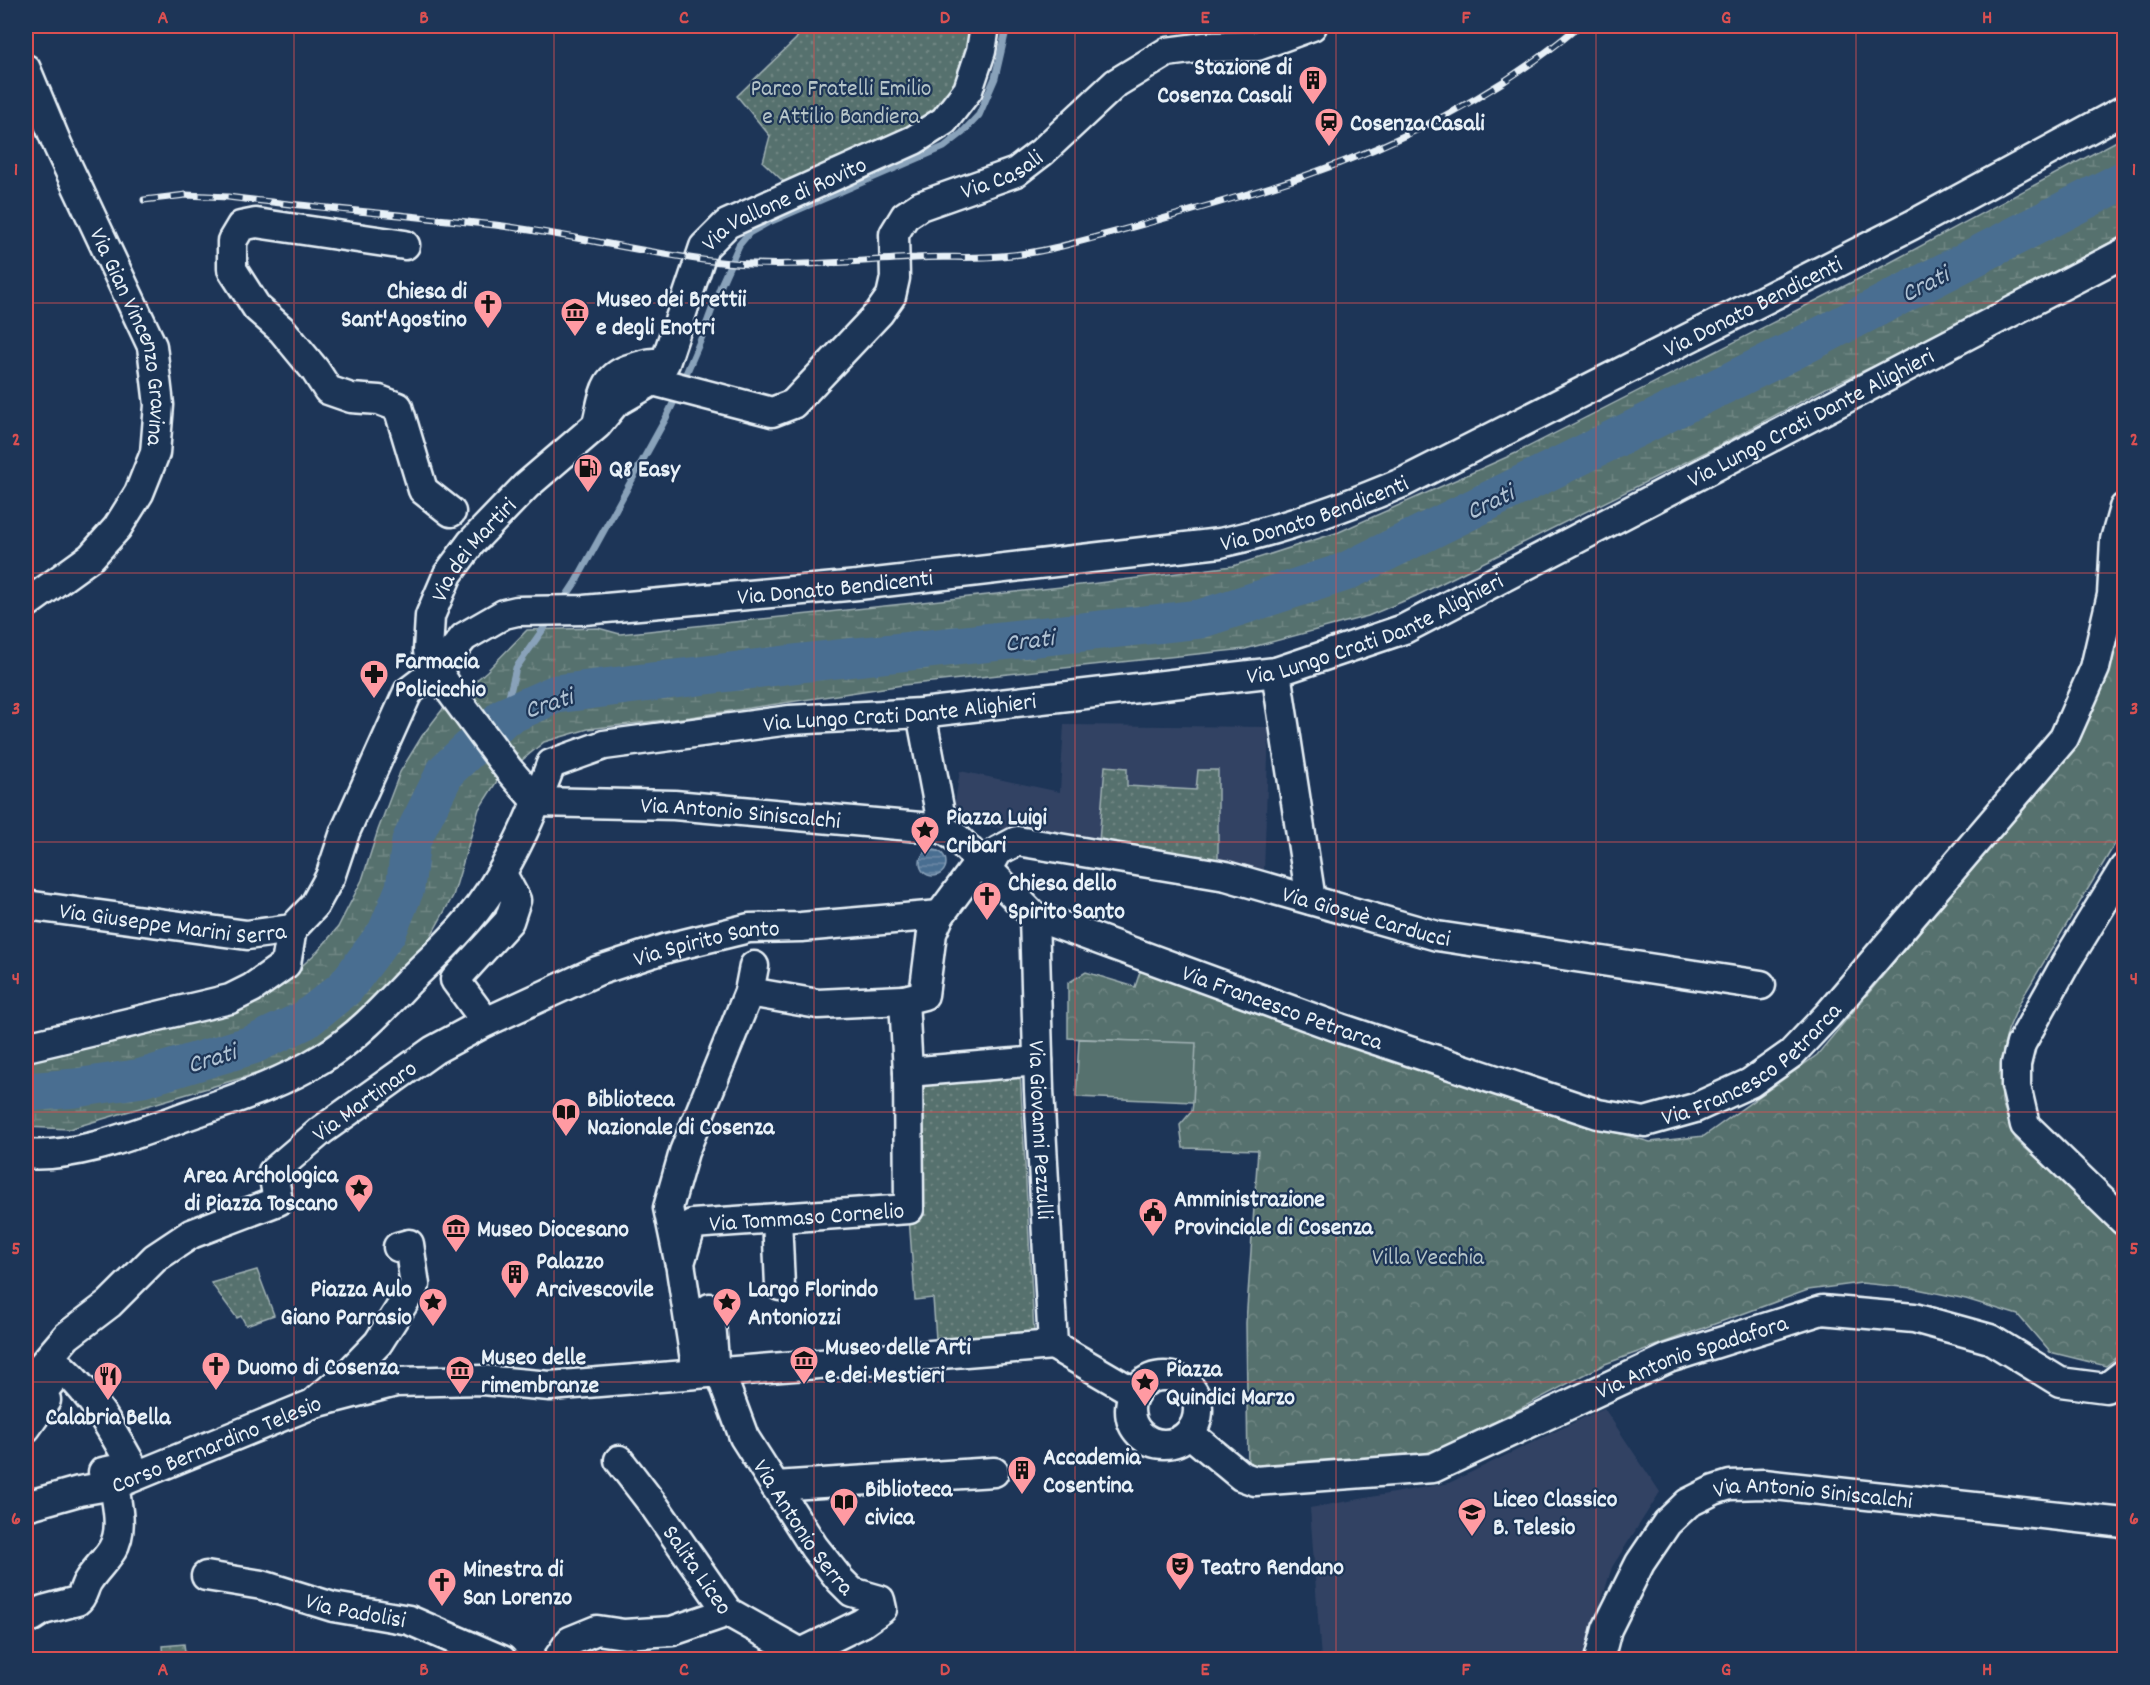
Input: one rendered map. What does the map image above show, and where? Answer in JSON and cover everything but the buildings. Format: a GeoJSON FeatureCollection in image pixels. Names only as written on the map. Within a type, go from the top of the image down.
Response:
{"type":"FeatureCollection","features":[{"type":"Feature","properties":{"kind":"street","name":"Via Vallone di Rovito"},"geometry":{"type":"LineString","coordinates":[[597,425],[605,390],[611,378],[621,371],[648,362],[665,363],[704,247],[727,224],[914,140],[944,121],[968,90],[981,51],[985,26]]}},
{"type":"Feature","properties":{"kind":"street","name":"Via Casali"},"geometry":{"type":"LineString","coordinates":[[772,412],[793,404],[879,314],[891,296],[895,278],[894,234],[905,216],[920,206],[1016,172],[1042,152],[1116,83],[1167,52],[1209,37],[1257,46],[1312,26]]}},
{"type":"Feature","properties":{"kind":"street","name":"Via Gian Vincenzo Gravina"},"geometry":{"type":"LineString","coordinates":[[26,69],[58,146],[152,346],[159,405],[154,453],[139,493],[117,528],[91,557],[26,604]]}},
{"type":"Feature","properties":{"kind":"street","name":"Via Donato Bendicenti"},"geometry":{"type":"LineString","coordinates":[[443,680],[464,637],[489,621],[516,611],[584,610],[869,584],[1220,543],[1318,517],[1404,482],[1519,424],[1912,225],[2124,110]]}},
{"type":"Feature","properties":{"kind":"street"},"geometry":{"type":"LineString","coordinates":[[405,246],[256,223],[241,226],[232,241],[232,269],[257,308],[282,330],[315,370],[328,390],[351,398],[379,400],[398,407],[423,490],[451,512]]}},
{"type":"Feature","properties":{"kind":"street","name":"Via Lungo Crati Dante Alighieri"},"geometry":{"type":"LineString","coordinates":[[537,802],[551,764],[604,745],[790,720],[921,713],[1276,672],[1404,629],[2124,253]]}},
{"type":"Feature","properties":{"kind":"street","name":"Via dei Martiri"},"geometry":{"type":"LineString","coordinates":[[443,680],[428,651],[430,616],[448,574],[471,543],[526,486],[597,425],[615,403],[653,381],[772,412]]}},
{"type":"Feature","properties":{"kind":"street","name":"Via Francesco Petrarca"},"geometry":{"type":"LineString","coordinates":[[1034,916],[1340,1028],[1598,1114],[1645,1122],[1695,1108],[1750,1083],[1791,1054],[1828,1015],[2064,738],[2095,668],[2112,595],[2115,540],[2124,508]]}},
{"type":"Feature","properties":{"kind":"street"},"geometry":{"type":"LineString","coordinates":[[1276,672],[1311,900]]}},
{"type":"Feature","properties":{"kind":"street"},"geometry":{"type":"LineString","coordinates":[[26,1154],[81,1149],[126,1137],[272,1085],[321,1060],[370,1023],[467,922],[502,874],[529,823],[537,802],[509,770],[443,680]]}},
{"type":"Feature","properties":{"kind":"street","name":"Via Giuseppe Marini Serra"},"geometry":{"type":"LineString","coordinates":[[26,905],[247,935],[292,929],[314,906],[330,877],[345,832],[408,692],[443,680]]}},
{"type":"Feature","properties":{"kind":"street"},"geometry":{"type":"LineString","coordinates":[[921,713],[943,829],[957,838],[1034,916]]}},
{"type":"Feature","properties":{"kind":"street","name":"Via Antonio Siniscalchi"},"geometry":{"type":"LineString","coordinates":[[537,802],[674,805],[943,829]]}},
{"type":"Feature","properties":{"kind":"street","name":"Via Giosuè Carducci"},"geometry":{"type":"LineString","coordinates":[[984,865],[998,851],[1017,841],[1226,876],[1437,936],[1761,985]]}},
{"type":"Feature","properties":{"kind":"street"},"geometry":{"type":"LineString","coordinates":[[680,1263],[668,1208],[684,1152],[751,979],[818,1004],[904,1000],[924,995],[932,933],[940,915],[984,865]]}},
{"type":"Feature","properties":{"kind":"street"},"geometry":{"type":"LineString","coordinates":[[2124,868],[2067,961],[2021,1044],[2016,1064],[2016,1086],[2025,1125],[2124,1221]]}},
{"type":"Feature","properties":{"kind":"street"},"geometry":{"type":"LineString","coordinates":[[486,1022],[455,980],[509,921],[516,900],[502,874]]}},
{"type":"Feature","properties":{"kind":"street","name":"Via Spirito Santo"},"geometry":{"type":"LineString","coordinates":[[486,1022],[597,971],[667,948],[749,928],[801,927],[940,915]]}},
{"type":"Feature","properties":{"kind":"street","name":"Via Giovanni Pezzulli"},"geometry":{"type":"LineString","coordinates":[[1034,916],[1038,1061],[1053,1345]]}},
{"type":"Feature","properties":{"kind":"street"},"geometry":{"type":"LineString","coordinates":[[26,1047],[230,999],[252,988],[286,964],[292,929]]}},
{"type":"Feature","properties":{"kind":"street","name":"Via Tommaso Cornelio"},"geometry":{"type":"LineString","coordinates":[[708,1373],[680,1263],[692,1224],[909,1209],[908,1072],[904,1000]]}},
{"type":"Feature","properties":{"kind":"street","name":"Via Martinaro"},"geometry":{"type":"LineString","coordinates":[[26,1394],[44,1364],[67,1336],[109,1304],[155,1258],[191,1234],[278,1201],[273,1172],[322,1130],[434,1050],[486,1022]]}},
{"type":"Feature","properties":{"kind":"street"},"geometry":{"type":"LineString","coordinates":[[908,1072],[1038,1061]]}},
{"type":"Feature","properties":{"kind":"street"},"geometry":{"type":"LineString","coordinates":[[777,1218],[780,1286]]}},
{"type":"Feature","properties":{"kind":"street"},"geometry":{"type":"LineString","coordinates":[[310,1405],[349,1373],[378,1343],[415,1285],[409,1244],[398,1247]]}},
{"type":"Feature","properties":{"kind":"street"},"geometry":{"type":"LineString","coordinates":[[708,1373],[714,1361],[710,1308]]}},
{"type":"Feature","properties":{"kind":"street","name":"Via Antonio Spadafora"},"geometry":{"type":"LineString","coordinates":[[1189,1433],[1241,1476],[1255,1481],[1433,1468],[1669,1358],[1822,1310],[1914,1318],[1990,1339],[2060,1382],[2106,1388],[2124,1374]]}},
{"type":"Feature","properties":{"kind":"street"},"geometry":{"type":"LineString","coordinates":[[1053,1345],[1135,1393]]}},
{"type":"Feature","properties":{"kind":"street","name":"Corso Bernardino Telesio"},"geometry":{"type":"LineString","coordinates":[[26,1506],[79,1491],[114,1485],[310,1405],[396,1382],[482,1380],[550,1386],[1053,1345]]}},
{"type":"Feature","properties":{"kind":"street"},"geometry":{"type":"LineString","coordinates":[[26,1428],[46,1400],[40,1395],[63,1368],[78,1382],[103,1413],[132,1466],[114,1468],[48,1488],[26,1491]]}},
{"type":"Feature","properties":{"kind":"street","name":"Via Antonio Serra"},"geometry":{"type":"LineString","coordinates":[[708,1373],[744,1437],[813,1547],[852,1592],[880,1600],[882,1609],[805,1656]]}},
{"type":"Feature","properties":{"kind":"street"},"geometry":{"type":"LineString","coordinates":[[1158,1376],[1170,1376],[1180,1380],[1195,1396],[1198,1407],[1197,1419],[1189,1433],[1175,1443],[1164,1444],[1153,1443],[1143,1437],[1131,1419],[1130,1407],[1135,1393],[1148,1380],[1158,1376]]}},
{"type":"Feature","properties":{"kind":"street","name":"Salita Liceo"},"geometry":{"type":"LineString","coordinates":[[619,1460],[655,1507],[728,1612],[805,1656]]}},
{"type":"Feature","properties":{"kind":"street"},"geometry":{"type":"LineString","coordinates":[[775,1486],[994,1472]]}},
{"type":"Feature","properties":{"kind":"street","name":"Via Antonio Siniscalchi"},"geometry":{"type":"LineString","coordinates":[[1599,1659],[1606,1629],[1640,1563],[1667,1523],[1688,1503],[1701,1495],[1730,1485],[1764,1484],[2124,1523]]}},
{"type":"Feature","properties":{"kind":"street"},"geometry":{"type":"LineString","coordinates":[[26,1618],[81,1598],[87,1582],[112,1550],[119,1535],[114,1485]]}},
{"type":"Feature","properties":{"kind":"street","name":"Via Padolisi"},"geometry":{"type":"LineString","coordinates":[[206,1576],[262,1585],[333,1607],[409,1620],[501,1659]]}},
{"type":"Feature","properties":{"kind":"street"},"geometry":{"type":"LineString","coordinates":[[557,1659],[570,1641],[597,1630],[624,1634],[672,1631],[728,1612]]}},
{"type":"Feature","properties":{"kind":"shaded area"},"geometry":{"type":"Polygon","coordinates":[[[1064,725],[1269,727],[1264,872],[1099,842],[952,821],[960,771],[1060,792],[1064,725]]]}},
{"type":"Feature","properties":{"kind":"shaded area"},"geometry":{"type":"Polygon","coordinates":[[[933,850],[942,854],[946,863],[942,872],[933,876],[924,872],[920,863],[924,854],[933,850]]]}},
{"type":"Feature","properties":{"kind":"shaded area","name":"Liceo Classico B. Telesio"},"geometry":{"type":"Polygon","coordinates":[[[1604,1408],[1660,1492],[1612,1567],[1583,1660],[1321,1659],[1310,1508],[1449,1483],[1604,1408]]]}},
{"type":"Feature","properties":{"kind":"green space","name":"Parco Fratelli Emilio e Attilio Bandiera"},"geometry":{"type":"Polygon","coordinates":[[[804,26],[995,26],[973,102],[802,199],[763,162],[770,136],[737,96],[796,39],[804,26]]]}},
{"type":"Feature","properties":{"kind":"green space"},"geometry":{"type":"Polygon","coordinates":[[[2124,137],[2124,235],[1911,349],[1826,388],[1718,446],[1416,596],[1368,616],[1245,649],[903,685],[690,717],[588,729],[544,742],[497,781],[479,809],[453,896],[427,943],[387,991],[325,1042],[282,1066],[69,1129],[26,1127],[26,1054],[292,975],[318,951],[338,927],[362,880],[400,772],[422,736],[442,710],[487,671],[527,630],[598,628],[620,634],[1090,584],[1233,566],[1339,532],[1516,453],[1876,270],[2124,137]]]}},
{"type":"Feature","properties":{"kind":"green space","name":"Villa Vecchia"},"geometry":{"type":"Polygon","coordinates":[[[2124,599],[2124,829],[2021,1000],[2008,1030],[2001,1059],[2002,1102],[2016,1140],[2124,1235],[2124,1352],[2106,1366],[2050,1352],[2018,1315],[1966,1299],[1912,1288],[1861,1283],[1808,1290],[1605,1364],[1428,1457],[1248,1469],[1246,1323],[1258,1150],[1183,1148],[1180,1125],[1192,1111],[1195,1044],[1068,1038],[1068,983],[1086,972],[1135,987],[1142,966],[1564,1118],[1650,1142],[1704,1136],[1817,1055],[2052,773],[2085,723],[2112,658],[2124,599]]]}},
{"type":"Feature","properties":{"kind":"green space"},"geometry":{"type":"Polygon","coordinates":[[[1105,766],[1127,768],[1127,786],[1196,790],[1198,770],[1218,770],[1218,866],[1099,842],[1105,766]]]}},
{"type":"Feature","properties":{"kind":"green space"},"geometry":{"type":"Polygon","coordinates":[[[1079,1039],[1196,1043],[1193,1102],[1076,1097],[1079,1039]]]}},
{"type":"Feature","properties":{"kind":"green space"},"geometry":{"type":"Polygon","coordinates":[[[1020,1071],[1034,1332],[936,1339],[933,1298],[915,1300],[909,1217],[925,1215],[917,1077],[1020,1071]]]}},
{"type":"Feature","properties":{"kind":"green space"},"geometry":{"type":"Polygon","coordinates":[[[257,1270],[274,1315],[246,1325],[241,1316],[237,1318],[211,1283],[257,1270]]]}},
{"type":"Feature","properties":{"kind":"green space"},"geometry":{"type":"Polygon","coordinates":[[[184,1644],[186,1659],[164,1659],[163,1646],[184,1644]]]}},
{"type":"Feature","properties":{"kind":"waterway"},"geometry":{"type":"LineString","coordinates":[[682,383],[721,285],[739,245],[749,233],[767,223],[944,147],[962,133],[979,115],[995,78],[1007,26]]}},
{"type":"Feature","properties":{"kind":"waterway","name":"Crati"},"geometry":{"type":"LineString","coordinates":[[26,1092],[76,1088],[142,1078],[252,1045],[305,1020],[345,988],[387,932],[405,888],[411,841],[446,771],[504,717],[556,694],[801,663],[1200,619],[1345,572],[1792,351],[2124,180]]}},
{"type":"Feature","properties":{"kind":"waterway"},"geometry":{"type":"LineString","coordinates":[[561,604],[575,583],[678,393]]}},
{"type":"Feature","properties":{"kind":"waterway"},"geometry":{"type":"LineString","coordinates":[[504,717],[516,668],[551,618]]}},
{"type":"Feature","properties":{"kind":"railway"},"geometry":{"type":"LineString","coordinates":[[144,200],[186,195],[228,197],[462,221],[684,257],[737,263],[814,264],[927,257],[1014,255],[1066,245],[1202,208],[1280,184],[1372,150],[1459,108],[1501,83],[1541,56],[1579,26]]}},
{"type":"Feature","properties":{"kind":"place","name":"Stazione di Cosenza Casali"},"geometry":{"type":"Point","coordinates":[1313,106]}},
{"type":"Feature","properties":{"kind":"place","name":"Cosenza Casali"},"geometry":{"type":"Point","coordinates":[1329,148]}},
{"type":"Feature","properties":{"kind":"place","name":"Chiesa di Sant'Agostino"},"geometry":{"type":"Point","coordinates":[488,330]}},
{"type":"Feature","properties":{"kind":"place","name":"Museo dei Brettii e degli Enotri"},"geometry":{"type":"Point","coordinates":[575,338]}},
{"type":"Feature","properties":{"kind":"place","name":"Q8 Easy"},"geometry":{"type":"Point","coordinates":[588,494]}},
{"type":"Feature","properties":{"kind":"place","name":"Farmacia Policicchio"},"geometry":{"type":"Point","coordinates":[374,700]}},
{"type":"Feature","properties":{"kind":"place","name":"Piazza Luigi Cribari"},"geometry":{"type":"Point","coordinates":[925,856]}},
{"type":"Feature","properties":{"kind":"place","name":"Chiesa dello Spirito Santo"},"geometry":{"type":"Point","coordinates":[987,922]}},
{"type":"Feature","properties":{"kind":"place","name":"Biblioteca Nazionale di Cosenza"},"geometry":{"type":"Point","coordinates":[566,1138]}},
{"type":"Feature","properties":{"kind":"place","name":"Area Archologica di Piazza Toscano"},"geometry":{"type":"Point","coordinates":[359,1214]}},
{"type":"Feature","properties":{"kind":"place","name":"Amministrazione Provinciale di Cosenza"},"geometry":{"type":"Point","coordinates":[1153,1238]}},
{"type":"Feature","properties":{"kind":"place","name":"Museo Diocesano"},"geometry":{"type":"Point","coordinates":[456,1254]}},
{"type":"Feature","properties":{"kind":"place","name":"Palazzo Arcivescovile"},"geometry":{"type":"Point","coordinates":[515,1300]}},
{"type":"Feature","properties":{"kind":"place","name":"Piazza Aulo Giano Parrasio"},"geometry":{"type":"Point","coordinates":[433,1328]}},
{"type":"Feature","properties":{"kind":"place","name":"Largo Florindo Antoniozzi"},"geometry":{"type":"Point","coordinates":[727,1328]}},
{"type":"Feature","properties":{"kind":"place","name":"Museo delle Arti e dei Mestieri"},"geometry":{"type":"Point","coordinates":[804,1386]}},
{"type":"Feature","properties":{"kind":"place","name":"Duomo di Cosenza"},"geometry":{"type":"Point","coordinates":[216,1392]}},
{"type":"Feature","properties":{"kind":"place","name":"Museo delle rimembranze"},"geometry":{"type":"Point","coordinates":[460,1396]}},
{"type":"Feature","properties":{"kind":"place","name":"Calabria Bella"},"geometry":{"type":"Point","coordinates":[108,1402]}},
{"type":"Feature","properties":{"kind":"place","name":"Piazza Quindici Marzo"},"geometry":{"type":"Point","coordinates":[1145,1408]}},
{"type":"Feature","properties":{"kind":"place","name":"Accademia Cosentina"},"geometry":{"type":"Point","coordinates":[1022,1496]}},
{"type":"Feature","properties":{"kind":"place","name":"Biblioteca civica"},"geometry":{"type":"Point","coordinates":[844,1528]}},
{"type":"Feature","properties":{"kind":"place","name":"Liceo Classico B. Telesio"},"geometry":{"type":"Point","coordinates":[1472,1538]}},
{"type":"Feature","properties":{"kind":"place","name":"Teatro Rendano"},"geometry":{"type":"Point","coordinates":[1180,1592]}},
{"type":"Feature","properties":{"kind":"place","name":"Minestra di San Lorenzo"},"geometry":{"type":"Point","coordinates":[442,1608]}}]}
